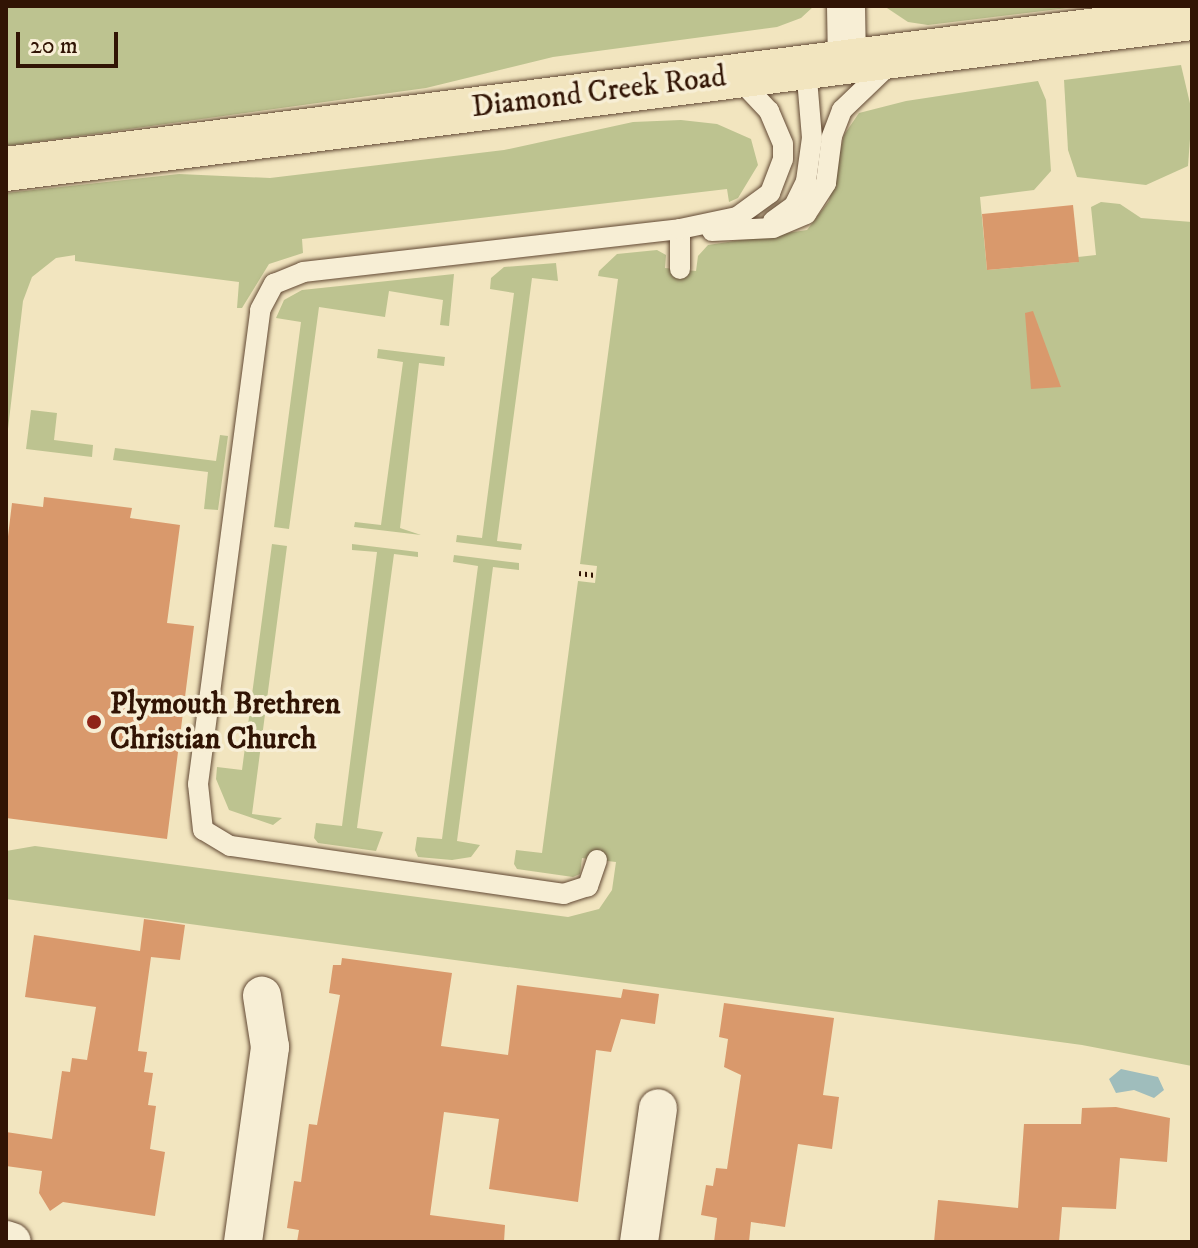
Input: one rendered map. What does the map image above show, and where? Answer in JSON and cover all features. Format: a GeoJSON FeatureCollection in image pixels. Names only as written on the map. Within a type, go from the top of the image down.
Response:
{"type":"FeatureCollection","features":[{"type":"Feature","properties":{"kind":"main road","name":"Diamond Creek Road"},"geometry":{"type":"LineString","coordinates":[[6,169],[1192,18]]}},
{"type":"Feature","properties":{"kind":"street"},"geometry":{"type":"LineString","coordinates":[[826,65],[846,6]]}},
{"type":"Feature","properties":{"kind":"street"},"geometry":{"type":"LineString","coordinates":[[243,1242],[270,1047],[262,996]]}},
{"type":"Feature","properties":{"kind":"street"},"geometry":{"type":"LineString","coordinates":[[639,1242],[658,1108]]}},
{"type":"Feature","properties":{"kind":"street"},"geometry":{"type":"LineString","coordinates":[[6,1240],[12,1242]]}},
{"type":"Feature","properties":{"kind":"lane"},"geometry":{"type":"LineString","coordinates":[[680,229],[753,231],[793,222],[815,204],[826,183],[832,136],[842,110],[901,55]]}},
{"type":"Feature","properties":{"kind":"lane"},"geometry":{"type":"LineString","coordinates":[[753,231],[787,212],[806,181],[826,65]]}},
{"type":"Feature","properties":{"kind":"lane"},"geometry":{"type":"LineString","coordinates":[[597,860],[588,886],[564,894],[230,846],[203,830],[198,784],[256,331],[274,284],[303,272],[680,229],[718,223],[756,207],[780,177],[783,144],[778,127],[758,96],[736,76]]}},
{"type":"Feature","properties":{"kind":"lane"},"geometry":{"type":"LineString","coordinates":[[680,229],[680,269]]}},
{"type":"Feature","properties":{"kind":"path"},"geometry":{"type":"LineString","coordinates":[[579,573],[595,575]]}},
{"type":"Feature","properties":{"kind":"green space"},"geometry":{"type":"Polygon","coordinates":[[[6,6],[814,6],[801,18],[777,27],[553,57],[426,88],[6,146],[6,6]]]}},
{"type":"Feature","properties":{"kind":"green space"},"geometry":{"type":"Polygon","coordinates":[[[884,6],[1084,6],[928,25],[908,22],[884,6]]]}},
{"type":"Feature","properties":{"kind":"green space"},"geometry":{"type":"Polygon","coordinates":[[[1181,65],[1192,112],[1188,166],[1146,185],[1077,177],[1068,150],[1064,80],[1181,65]]]}},
{"type":"Feature","properties":{"kind":"green space"},"geometry":{"type":"Polygon","coordinates":[[[1038,81],[1046,100],[1051,171],[1034,190],[980,197],[987,270],[1078,262],[1078,257],[1096,255],[1091,207],[1101,202],[1120,204],[1141,218],[1192,222],[1192,1066],[1082,1045],[6,899],[6,851],[35,846],[568,917],[599,909],[612,890],[616,862],[582,858],[580,874],[573,877],[517,869],[514,864],[516,850],[542,853],[578,581],[595,583],[597,566],[580,564],[618,279],[598,276],[599,271],[617,254],[657,250],[666,255],[665,268],[696,271],[698,256],[708,245],[807,230],[829,201],[844,135],[859,113],[906,101],[1038,81]]]}},
{"type":"Feature","properties":{"kind":"green space"},"geometry":{"type":"Polygon","coordinates":[[[681,120],[717,124],[751,139],[758,165],[738,198],[729,202],[727,189],[302,239],[303,253],[269,264],[242,308],[237,308],[239,282],[75,261],[75,255],[56,258],[32,277],[23,301],[6,446],[6,193],[179,174],[270,178],[504,150],[633,122],[681,120]]]}},
{"type":"Feature","properties":{"kind":"green space"},"geometry":{"type":"Polygon","coordinates":[[[556,263],[558,281],[532,278],[497,541],[522,544],[521,550],[456,542],[457,535],[482,538],[514,293],[490,289],[491,278],[504,267],[556,263]]]}},
{"type":"Feature","properties":{"kind":"green space"},"geometry":{"type":"Polygon","coordinates":[[[454,274],[449,326],[440,325],[443,300],[389,291],[385,317],[319,307],[289,529],[274,527],[301,322],[276,318],[284,300],[302,290],[454,274]]]}},
{"type":"Feature","properties":{"kind":"green space"},"geometry":{"type":"Polygon","coordinates":[[[378,349],[445,357],[444,366],[419,363],[400,528],[421,535],[354,527],[355,522],[381,525],[403,362],[377,358],[378,349]]]}},
{"type":"Feature","properties":{"kind":"green space"},"geometry":{"type":"Polygon","coordinates":[[[31,410],[57,413],[54,440],[93,445],[92,457],[26,449],[31,410]]]}},
{"type":"Feature","properties":{"kind":"green space"},"geometry":{"type":"Polygon","coordinates":[[[220,435],[228,436],[218,510],[204,509],[208,472],[113,460],[115,448],[216,461],[220,435]]]}},
{"type":"Feature","properties":{"kind":"green space"},"geometry":{"type":"Polygon","coordinates":[[[272,544],[287,546],[252,814],[282,818],[273,825],[229,810],[216,779],[217,767],[242,770],[272,544]]]}},
{"type":"Feature","properties":{"kind":"green space"},"geometry":{"type":"Polygon","coordinates":[[[352,544],[418,552],[418,557],[394,554],[357,828],[383,832],[376,851],[318,843],[314,838],[316,823],[342,826],[377,552],[352,550],[352,544]]]}},
{"type":"Feature","properties":{"kind":"green space"},"geometry":{"type":"Polygon","coordinates":[[[454,555],[519,563],[519,570],[493,567],[457,841],[480,845],[471,857],[452,860],[418,857],[415,850],[417,837],[442,839],[478,566],[453,562],[454,555]]]}},
{"type":"Feature","properties":{"kind":"water"},"geometry":{"type":"Polygon","coordinates":[[[1121,1069],[1158,1077],[1164,1090],[1154,1098],[1134,1090],[1116,1093],[1109,1079],[1121,1069]]]}},
{"type":"Feature","properties":{"kind":"building"},"geometry":{"type":"Polygon","coordinates":[[[1073,205],[1079,262],[987,270],[982,214],[1073,205]]]}},
{"type":"Feature","properties":{"kind":"building"},"geometry":{"type":"Polygon","coordinates":[[[1033,311],[1061,387],[1031,389],[1025,313],[1033,311]]]}},
{"type":"Feature","properties":{"kind":"building","name":"Plymouth Brethren Christian Church"},"geometry":{"type":"Polygon","coordinates":[[[44,497],[132,508],[130,518],[180,525],[167,623],[194,626],[167,839],[6,818],[6,553],[12,503],[43,507],[44,497]]]}},
{"type":"Feature","properties":{"kind":"building"},"geometry":{"type":"Polygon","coordinates":[[[144,919],[185,925],[180,960],[151,957],[138,1051],[147,1052],[144,1072],[153,1073],[148,1105],[156,1106],[150,1149],[165,1152],[155,1216],[63,1202],[50,1211],[39,1193],[42,1171],[6,1166],[6,1132],[52,1139],[62,1071],[70,1072],[72,1058],[87,1060],[96,1007],[25,997],[34,935],[140,951],[144,919]]]}},
{"type":"Feature","properties":{"kind":"building"},"geometry":{"type":"Polygon","coordinates":[[[342,958],[452,973],[441,1046],[508,1055],[517,985],[621,998],[623,989],[659,994],[655,1024],[621,1019],[611,1052],[596,1050],[578,1202],[489,1189],[499,1119],[444,1112],[430,1215],[505,1225],[504,1242],[297,1242],[299,1230],[287,1228],[294,1181],[301,1182],[309,1124],[317,1125],[340,995],[329,993],[333,965],[341,965],[342,958]]]}},
{"type":"Feature","properties":{"kind":"building"},"geometry":{"type":"Polygon","coordinates":[[[724,1003],[834,1018],[823,1095],[839,1097],[832,1149],[798,1144],[785,1227],[751,1222],[749,1242],[714,1242],[717,1218],[701,1215],[706,1185],[713,1186],[716,1168],[727,1169],[741,1075],[724,1067],[728,1039],[719,1037],[724,1003]]]}},
{"type":"Feature","properties":{"kind":"building"},"geometry":{"type":"Polygon","coordinates":[[[1116,1107],[1170,1118],[1167,1162],[1120,1158],[1116,1209],[1062,1207],[1059,1242],[934,1242],[938,1200],[1018,1208],[1024,1124],[1081,1124],[1082,1108],[1116,1107]]]}},
{"type":"Feature","properties":{"kind":"place","name":"Plymouth Brethren Christian Church"},"geometry":{"type":"Point","coordinates":[94,722]}}]}
